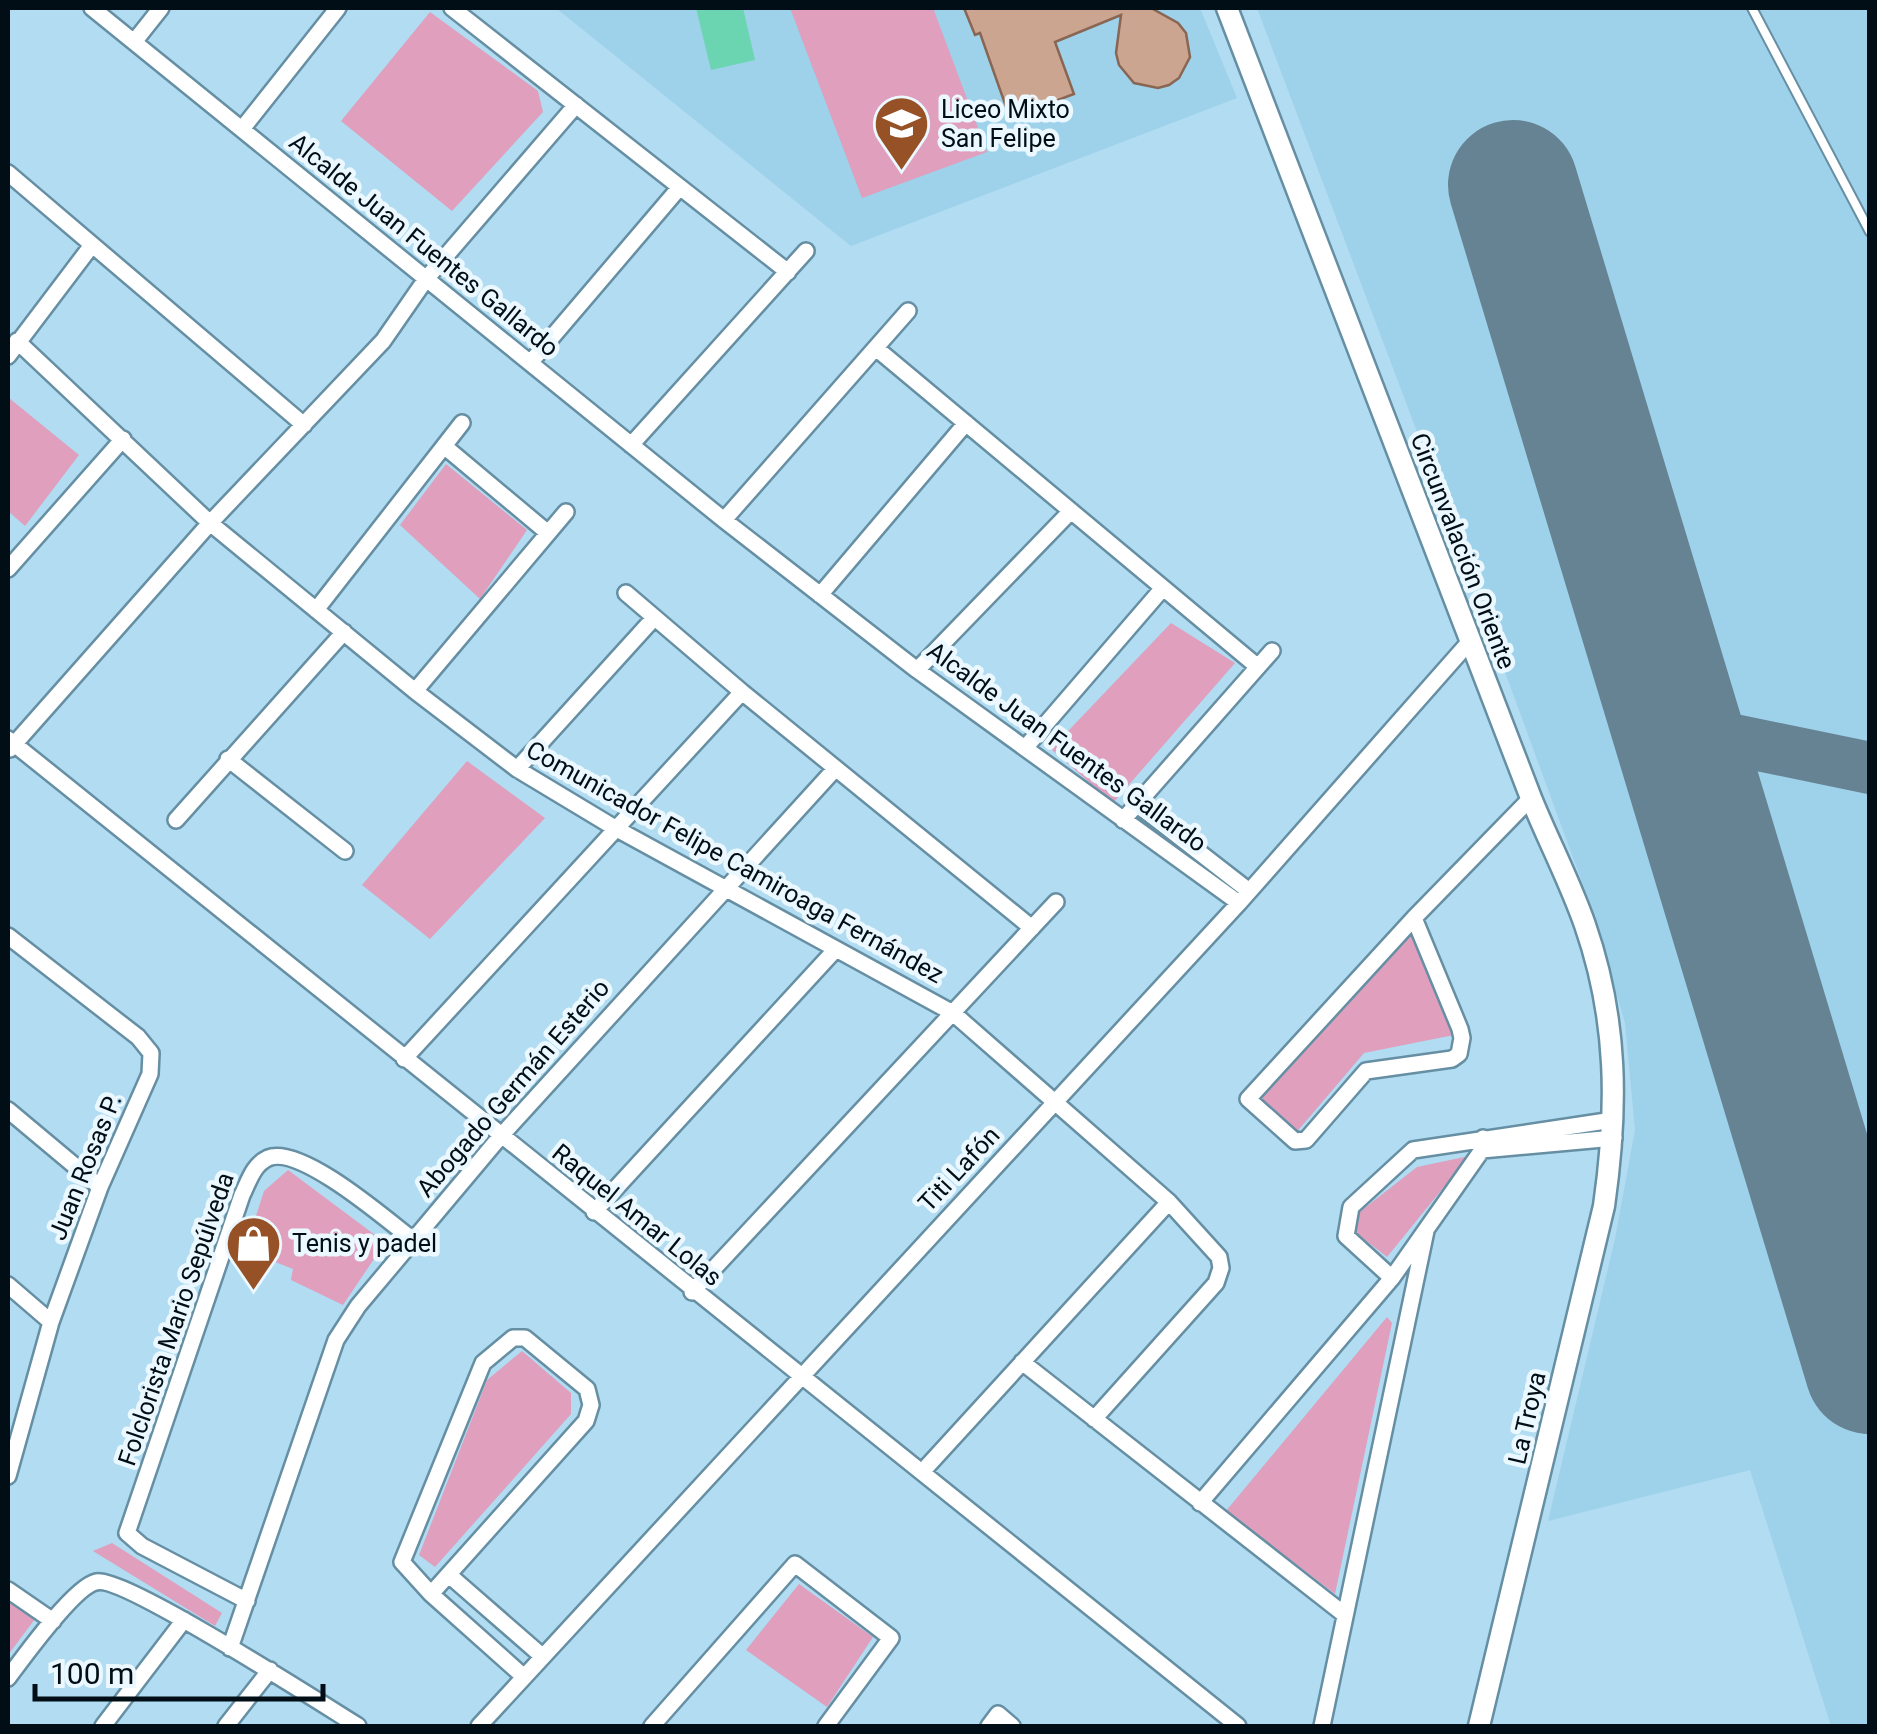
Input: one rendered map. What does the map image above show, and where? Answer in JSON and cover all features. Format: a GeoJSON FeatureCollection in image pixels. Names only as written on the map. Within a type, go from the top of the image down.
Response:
{"type":"FeatureCollection","features":[{"type":"Feature","properties":{"kind":"street","name":"Alcalde Juan Fuentes Gallardo"},"geometry":{"type":"LineString","coordinates":[[92,8],[724,520],[917,670],[1123,820],[1244,897]]}},
{"type":"Feature","properties":{"kind":"street"},"geometry":{"type":"LineString","coordinates":[[134,42],[161,8]]}},
{"type":"Feature","properties":{"kind":"street"},"geometry":{"type":"LineString","coordinates":[[242,129],[338,8]]}},
{"type":"Feature","properties":{"kind":"street"},"geometry":{"type":"LineString","coordinates":[[452,8],[788,272]]}},
{"type":"Feature","properties":{"kind":"street","name":"Circunvalación Oriente"},"geometry":{"type":"LineString","coordinates":[[1227,8],[1531,798],[1578,906],[1594,954],[1611,1036],[1613,1129]]}},
{"type":"Feature","properties":{"kind":"street"},"geometry":{"type":"LineString","coordinates":[[10,745],[210,523],[383,341],[426,279],[576,105]]}},
{"type":"Feature","properties":{"kind":"street"},"geometry":{"type":"LineString","coordinates":[[8,173],[304,425]]}},
{"type":"Feature","properties":{"kind":"street"},"geometry":{"type":"LineString","coordinates":[[530,363],[680,187]]}},
{"type":"Feature","properties":{"kind":"street"},"geometry":{"type":"LineString","coordinates":[[8,356],[92,245]]}},
{"type":"Feature","properties":{"kind":"street"},"geometry":{"type":"LineString","coordinates":[[632,446],[806,251]]}},
{"type":"Feature","properties":{"kind":"street"},"geometry":{"type":"LineString","coordinates":[[724,520],[908,311]]}},
{"type":"Feature","properties":{"kind":"street","name":"Comunicador Felipe Camiroaga Fernández"},"geometry":{"type":"LineString","coordinates":[[17,341],[210,523],[517,769],[614,828],[953,1012],[1169,1202],[1219,1257],[1221,1268],[1216,1283],[1094,1418]]}},
{"type":"Feature","properties":{"kind":"street"},"geometry":{"type":"LineString","coordinates":[[876,349],[1258,667]]}},
{"type":"Feature","properties":{"kind":"street"},"geometry":{"type":"LineString","coordinates":[[316,610],[462,423]]}},
{"type":"Feature","properties":{"kind":"street"},"geometry":{"type":"LineString","coordinates":[[820,595],[966,423]]}},
{"type":"Feature","properties":{"kind":"street"},"geometry":{"type":"LineString","coordinates":[[8,569],[123,438]]}},
{"type":"Feature","properties":{"kind":"street"},"geometry":{"type":"LineString","coordinates":[[444,446],[548,533]]}},
{"type":"Feature","properties":{"kind":"street"},"geometry":{"type":"LineString","coordinates":[[917,670],[1071,511]]}},
{"type":"Feature","properties":{"kind":"street"},"geometry":{"type":"LineString","coordinates":[[415,691],[566,512]]}},
{"type":"Feature","properties":{"kind":"street"},"geometry":{"type":"LineString","coordinates":[[1025,748],[1162,588]]}},
{"type":"Feature","properties":{"kind":"street"},"geometry":{"type":"LineString","coordinates":[[626,593],[1032,928]]}},
{"type":"Feature","properties":{"kind":"street"},"geometry":{"type":"LineString","coordinates":[[517,769],[654,618]]}},
{"type":"Feature","properties":{"kind":"street"},"geometry":{"type":"LineString","coordinates":[[176,820],[344,632]]}},
{"type":"Feature","properties":{"kind":"street","name":"Titi Lafón"},"geometry":{"type":"LineString","coordinates":[[479,1726],[1244,897],[1471,640]]}},
{"type":"Feature","properties":{"kind":"street"},"geometry":{"type":"LineString","coordinates":[[1123,820],[1272,651]]}},
{"type":"Feature","properties":{"kind":"street"},"geometry":{"type":"LineString","coordinates":[[404,1059],[742,692]]}},
{"type":"Feature","properties":{"kind":"street","name":"Raquel Amar Lolas"},"geometry":{"type":"LineString","coordinates":[[10,745],[1238,1726]]}},
{"type":"Feature","properties":{"kind":"street"},"geometry":{"type":"LineString","coordinates":[[228,759],[345,851]]}},
{"type":"Feature","properties":{"kind":"street","name":"Abogado Germán Esterio"},"geometry":{"type":"LineString","coordinates":[[230,1648],[336,1340],[358,1306],[500,1137],[835,768]]}},
{"type":"Feature","properties":{"kind":"street"},"geometry":{"type":"LineString","coordinates":[[1414,918],[1460,1030],[1459,1054],[1452,1059],[1366,1071],[1306,1140],[1295,1141],[1248,1099],[1414,918],[1531,798]]}},
{"type":"Feature","properties":{"kind":"street","name":"Alcalde Juan Fuentes Gallardo"},"geometry":{"type":"LineString","coordinates":[[1137,804],[1244,897]]}},
{"type":"Feature","properties":{"kind":"street"},"geometry":{"type":"LineString","coordinates":[[692,1292],[1056,902]]}},
{"type":"Feature","properties":{"kind":"street","name":"Juan Rosas P."},"geometry":{"type":"LineString","coordinates":[[8,936],[138,1037],[150,1053],[150,1074],[100,1186],[51,1322],[8,1476]]}},
{"type":"Feature","properties":{"kind":"street"},"geometry":{"type":"LineString","coordinates":[[594,1212],[836,949]]}},
{"type":"Feature","properties":{"kind":"street"},"geometry":{"type":"LineString","coordinates":[[8,1110],[100,1186]]}},
{"type":"Feature","properties":{"kind":"street"},"geometry":{"type":"LineString","coordinates":[[1392,1278],[1346,1236],[1351,1207],[1414,1150],[1613,1129]]}},
{"type":"Feature","properties":{"kind":"street","name":"La Troya"},"geometry":{"type":"LineString","coordinates":[[1479,1726],[1604,1206],[1613,1129]]}},
{"type":"Feature","properties":{"kind":"street"},"geometry":{"type":"LineString","coordinates":[[1200,1503],[1392,1278],[1482,1144]]}},
{"type":"Feature","properties":{"kind":"street","name":"Folclorista Mario Sepúlveda"},"geometry":{"type":"LineString","coordinates":[[247,1600],[142,1546],[128,1533],[242,1195],[256,1167],[271,1156],[290,1156],[312,1167],[413,1240]]}},
{"type":"Feature","properties":{"kind":"street"},"geometry":{"type":"LineString","coordinates":[[922,1472],[1169,1202]]}},
{"type":"Feature","properties":{"kind":"street"},"geometry":{"type":"LineString","coordinates":[[1322,1726],[1426,1231]]}},
{"type":"Feature","properties":{"kind":"street"},"geometry":{"type":"LineString","coordinates":[[8,1285],[51,1322]]}},
{"type":"Feature","properties":{"kind":"street"},"geometry":{"type":"LineString","coordinates":[[431,1594],[586,1421],[591,1405],[587,1389],[525,1338],[513,1338],[483,1363],[402,1562],[431,1594],[523,1676]]}},
{"type":"Feature","properties":{"kind":"street"},"geometry":{"type":"LineString","coordinates":[[1022,1362],[1345,1615]]}},
{"type":"Feature","properties":{"kind":"street"},"geometry":{"type":"LineString","coordinates":[[652,1726],[796,1564],[890,1638],[826,1726]]}},
{"type":"Feature","properties":{"kind":"street"},"geometry":{"type":"LineString","coordinates":[[448,1575],[542,1656]]}},
{"type":"Feature","properties":{"kind":"street"},"geometry":{"type":"LineString","coordinates":[[8,1678],[52,1621],[90,1584],[104,1580],[184,1620],[356,1726]]}},
{"type":"Feature","properties":{"kind":"street"},"geometry":{"type":"LineString","coordinates":[[8,1590],[52,1621]]}},
{"type":"Feature","properties":{"kind":"street"},"geometry":{"type":"LineString","coordinates":[[103,1726],[184,1620]]}},
{"type":"Feature","properties":{"kind":"street"},"geometry":{"type":"LineString","coordinates":[[226,1726],[270,1670]]}},
{"type":"Feature","properties":{"kind":"street"},"geometry":{"type":"LineString","coordinates":[[993,1720],[1012,1726]]}},
{"type":"Feature","properties":{"kind":"lane"},"geometry":{"type":"LineString","coordinates":[[1752,8],[1870,232]]}},
{"type":"Feature","properties":{"kind":"shaded area","name":"Liceo Mixto San Felipe"},"geometry":{"type":"Polygon","coordinates":[[[556,8],[1200,8],[1237,98],[851,246],[556,8]]]}},
{"type":"Feature","properties":{"kind":"shaded area"},"geometry":{"type":"Polygon","coordinates":[[[696,8],[743,8],[755,60],[711,70],[696,8]]]}},
{"type":"Feature","properties":{"kind":"shaded area"},"geometry":{"type":"Polygon","coordinates":[[[790,8],[933,8],[987,152],[862,198],[790,8]]]}},
{"type":"Feature","properties":{"kind":"shaded area"},"geometry":{"type":"Polygon","coordinates":[[[1257,8],[1869,8],[1869,1726],[1831,1726],[1750,1470],[1548,1521],[1615,1239],[1635,1130],[1625,1023],[1590,904],[1257,8]]]}},
{"type":"Feature","properties":{"kind":"shaded area"},"geometry":{"type":"Polygon","coordinates":[[[430,12],[538,91],[543,112],[452,211],[341,121],[430,12]]]}},
{"type":"Feature","properties":{"kind":"shaded area"},"geometry":{"type":"Polygon","coordinates":[[[9,398],[79,455],[25,526],[8,511],[9,398]]]}},
{"type":"Feature","properties":{"kind":"shaded area"},"geometry":{"type":"Polygon","coordinates":[[[446,464],[527,530],[480,599],[400,525],[446,464]]]}},
{"type":"Feature","properties":{"kind":"shaded area"},"geometry":{"type":"Polygon","coordinates":[[[1171,623],[1235,663],[1113,803],[1051,749],[1171,623]]]}},
{"type":"Feature","properties":{"kind":"shaded area"},"geometry":{"type":"Polygon","coordinates":[[[467,761],[545,818],[430,939],[362,885],[467,761]]]}},
{"type":"Feature","properties":{"kind":"shaded area"},"geometry":{"type":"Polygon","coordinates":[[[1409,930],[1454,1035],[1364,1053],[1295,1134],[1259,1098],[1409,930]]]}},
{"type":"Feature","properties":{"kind":"shaded area"},"geometry":{"type":"Polygon","coordinates":[[[1469,1156],[1387,1257],[1355,1232],[1353,1217],[1417,1167],[1469,1156]]]}},
{"type":"Feature","properties":{"kind":"shaded area"},"geometry":{"type":"Polygon","coordinates":[[[288,1170],[375,1235],[378,1253],[343,1305],[291,1280],[293,1269],[245,1250],[264,1191],[288,1170]]]}},
{"type":"Feature","properties":{"kind":"shaded area"},"geometry":{"type":"Polygon","coordinates":[[[1387,1317],[1392,1323],[1335,1594],[1226,1511],[1387,1317]]]}},
{"type":"Feature","properties":{"kind":"shaded area"},"geometry":{"type":"Polygon","coordinates":[[[522,1351],[571,1393],[571,1414],[435,1567],[419,1555],[487,1380],[522,1351]]]}},
{"type":"Feature","properties":{"kind":"shaded area"},"geometry":{"type":"Polygon","coordinates":[[[112,1543],[222,1613],[215,1626],[93,1551],[112,1543]]]}},
{"type":"Feature","properties":{"kind":"shaded area"},"geometry":{"type":"Polygon","coordinates":[[[799,1584],[873,1637],[827,1707],[746,1650],[799,1584]]]}},
{"type":"Feature","properties":{"kind":"shaded area"},"geometry":{"type":"Polygon","coordinates":[[[8,1602],[35,1619],[8,1655],[8,1602]]]}},
{"type":"Feature","properties":{"kind":"building"},"geometry":{"type":"Polygon","coordinates":[[[964,8],[1151,8],[1178,23],[1186,33],[1190,57],[1179,78],[1169,85],[1158,88],[1134,83],[1119,65],[1116,53],[1121,15],[1055,42],[1074,94],[1010,118],[980,33],[975,35],[964,8]]]}},
{"type":"Feature","properties":{"kind":"taxiway"},"geometry":{"type":"LineString","coordinates":[[1676,728],[1870,768]]}},
{"type":"Feature","properties":{"kind":"taxiway"},"geometry":{"type":"LineString","coordinates":[[1848,1297],[1870,1172]]}},
{"type":"Feature","properties":{"kind":"runway"},"geometry":{"type":"LineString","coordinates":[[1513,185],[1870,1369]]}},
{"type":"Feature","properties":{"kind":"place","name":"Liceo Mixto San Felipe"},"geometry":{"type":"Point","coordinates":[902,172]}},
{"type":"Feature","properties":{"kind":"place","name":"Tenis y padel"},"geometry":{"type":"Point","coordinates":[253,1292]}}]}
